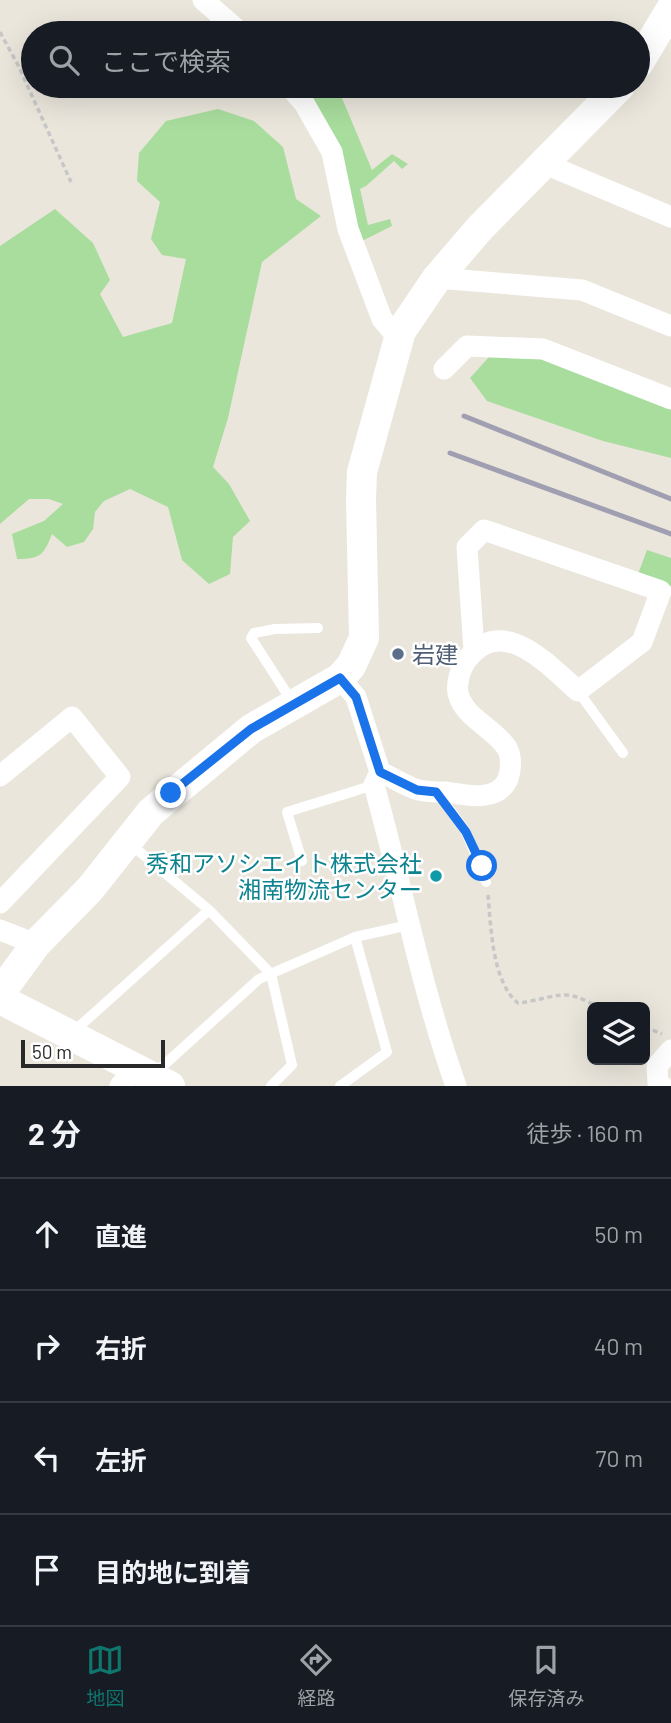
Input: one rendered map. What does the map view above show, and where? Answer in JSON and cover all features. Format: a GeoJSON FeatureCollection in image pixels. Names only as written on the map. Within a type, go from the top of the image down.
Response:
{"type":"FeatureCollection","features":[{"type":"Feature","properties":{"kind":"street"},"geometry":{"type":"LineString","coordinates":[[203,0],[228,21]]}},
{"type":"Feature","properties":{"kind":"street"},"geometry":{"type":"LineString","coordinates":[[650,44],[671,9]]}},
{"type":"Feature","properties":{"kind":"street"},"geometry":{"type":"LineString","coordinates":[[300,98],[332,152],[348,229],[382,319],[398,338]]}},
{"type":"Feature","properties":{"kind":"street"},"geometry":{"type":"LineString","coordinates":[[0,993],[36,944],[81,899],[126,840],[171,793],[251,729],[340,678],[351,666],[365,638],[362,472],[398,338],[438,278],[480,228],[608,98]]}},
{"type":"Feature","properties":{"kind":"street"},"geometry":{"type":"LineString","coordinates":[[543,163],[668,209]]}},
{"type":"Feature","properties":{"kind":"street"},"geometry":{"type":"LineString","coordinates":[[438,278],[582,290],[671,326]]}},
{"type":"Feature","properties":{"kind":"street"},"geometry":{"type":"LineString","coordinates":[[444,369],[467,346],[543,349],[671,399]]}},
{"type":"Feature","properties":{"kind":"street"},"geometry":{"type":"LineString","coordinates":[[377,778],[417,790],[481,796],[497,791],[507,781],[511,766],[508,750],[466,709],[458,692],[464,663],[474,650],[492,642],[508,640],[524,647],[578,691],[642,642],[660,591],[484,530],[467,547],[474,650]]}},
{"type":"Feature","properties":{"kind":"street"},"geometry":{"type":"LineString","coordinates":[[340,678],[356,697],[377,778],[409,925],[456,1086]]}},
{"type":"Feature","properties":{"kind":"street"},"geometry":{"type":"LineString","coordinates":[[0,776],[72,717],[120,777],[0,903]]}},
{"type":"Feature","properties":{"kind":"street"},"geometry":{"type":"LineString","coordinates":[[0,930],[36,944]]}},
{"type":"Feature","properties":{"kind":"street"},"geometry":{"type":"LineString","coordinates":[[0,999],[70,1035],[145,1079]]}},
{"type":"Feature","properties":{"kind":"street"},"geometry":{"type":"LineString","coordinates":[[662,1086],[658,1083],[657,1066],[671,1051]]}},
{"type":"Feature","properties":{"kind":"lane"},"geometry":{"type":"LineString","coordinates":[[294,704],[251,638],[254,634],[275,629],[318,628]]}},
{"type":"Feature","properties":{"kind":"lane"},"geometry":{"type":"LineString","coordinates":[[578,691],[624,753]]}},
{"type":"Feature","properties":{"kind":"lane"},"geometry":{"type":"LineString","coordinates":[[302,861],[287,812],[377,778]]}},
{"type":"Feature","properties":{"kind":"lane"},"geometry":{"type":"LineString","coordinates":[[436,792],[466,832],[486,882]]}},
{"type":"Feature","properties":{"kind":"lane"},"geometry":{"type":"LineString","coordinates":[[126,840],[209,910],[271,974],[292,1066],[271,1086]]}},
{"type":"Feature","properties":{"kind":"lane"},"geometry":{"type":"LineString","coordinates":[[70,1035],[209,910]]}},
{"type":"Feature","properties":{"kind":"lane"},"geometry":{"type":"LineString","coordinates":[[145,1079],[260,979],[355,937],[409,925]]}},
{"type":"Feature","properties":{"kind":"lane"},"geometry":{"type":"LineString","coordinates":[[340,1086],[387,1052],[355,937]]}},
{"type":"Feature","properties":{"kind":"path"},"geometry":{"type":"LineString","coordinates":[[0,32],[21,72]]}},
{"type":"Feature","properties":{"kind":"path"},"geometry":{"type":"LineString","coordinates":[[33,98],[71,182]]}},
{"type":"Feature","properties":{"kind":"path"},"geometry":{"type":"LineString","coordinates":[[486,882],[492,942],[508,995],[518,1003],[536,1002],[559,995],[573,996],[587,1002]]}},
{"type":"Feature","properties":{"kind":"green space"},"geometry":{"type":"Polygon","coordinates":[[[312,98],[342,98],[372,170],[392,154],[408,164],[402,169],[394,161],[360,189],[368,225],[390,219],[392,226],[356,244],[338,150],[312,98]]]}},
{"type":"Feature","properties":{"kind":"green space"},"geometry":{"type":"Polygon","coordinates":[[[218,109],[254,121],[283,147],[296,199],[321,216],[262,262],[228,418],[213,467],[229,484],[250,521],[233,537],[230,574],[209,584],[182,560],[168,507],[130,489],[104,501],[95,512],[93,529],[84,542],[67,547],[52,534],[46,547],[36,557],[17,559],[12,534],[44,521],[63,504],[49,499],[29,499],[0,524],[0,246],[55,209],[93,243],[110,280],[100,294],[123,337],[172,323],[186,259],[162,255],[151,239],[160,202],[137,181],[139,153],[166,121],[218,109]]]}},
{"type":"Feature","properties":{"kind":"green space"},"geometry":{"type":"Polygon","coordinates":[[[498,347],[543,349],[671,399],[671,458],[603,441],[487,401],[470,378],[498,347]]]}},
{"type":"Feature","properties":{"kind":"green space"},"geometry":{"type":"Polygon","coordinates":[[[647,550],[671,558],[671,586],[638,574],[647,550]]]}},
{"type":"Feature","properties":{"kind":"railway"},"geometry":{"type":"LineString","coordinates":[[464,416],[671,499]]}},
{"type":"Feature","properties":{"kind":"railway"},"geometry":{"type":"LineString","coordinates":[[450,453],[671,534]]}},
{"type":"Feature","properties":{"kind":"place","name":"岩建"},"geometry":{"type":"Point","coordinates":[398,654]}},
{"type":"Feature","properties":{"kind":"place","name":"秀和アソシエイト株式会社 湘南物流センター"},"geometry":{"type":"Point","coordinates":[436,876]}},
{"type":"Feature","properties":{"kind":"route"},"geometry":{"type":"LineString","coordinates":[[171,793],[270,716],[340,678],[356,697],[380,772],[417,790],[436,792],[466,832],[482,866]]}}]}
